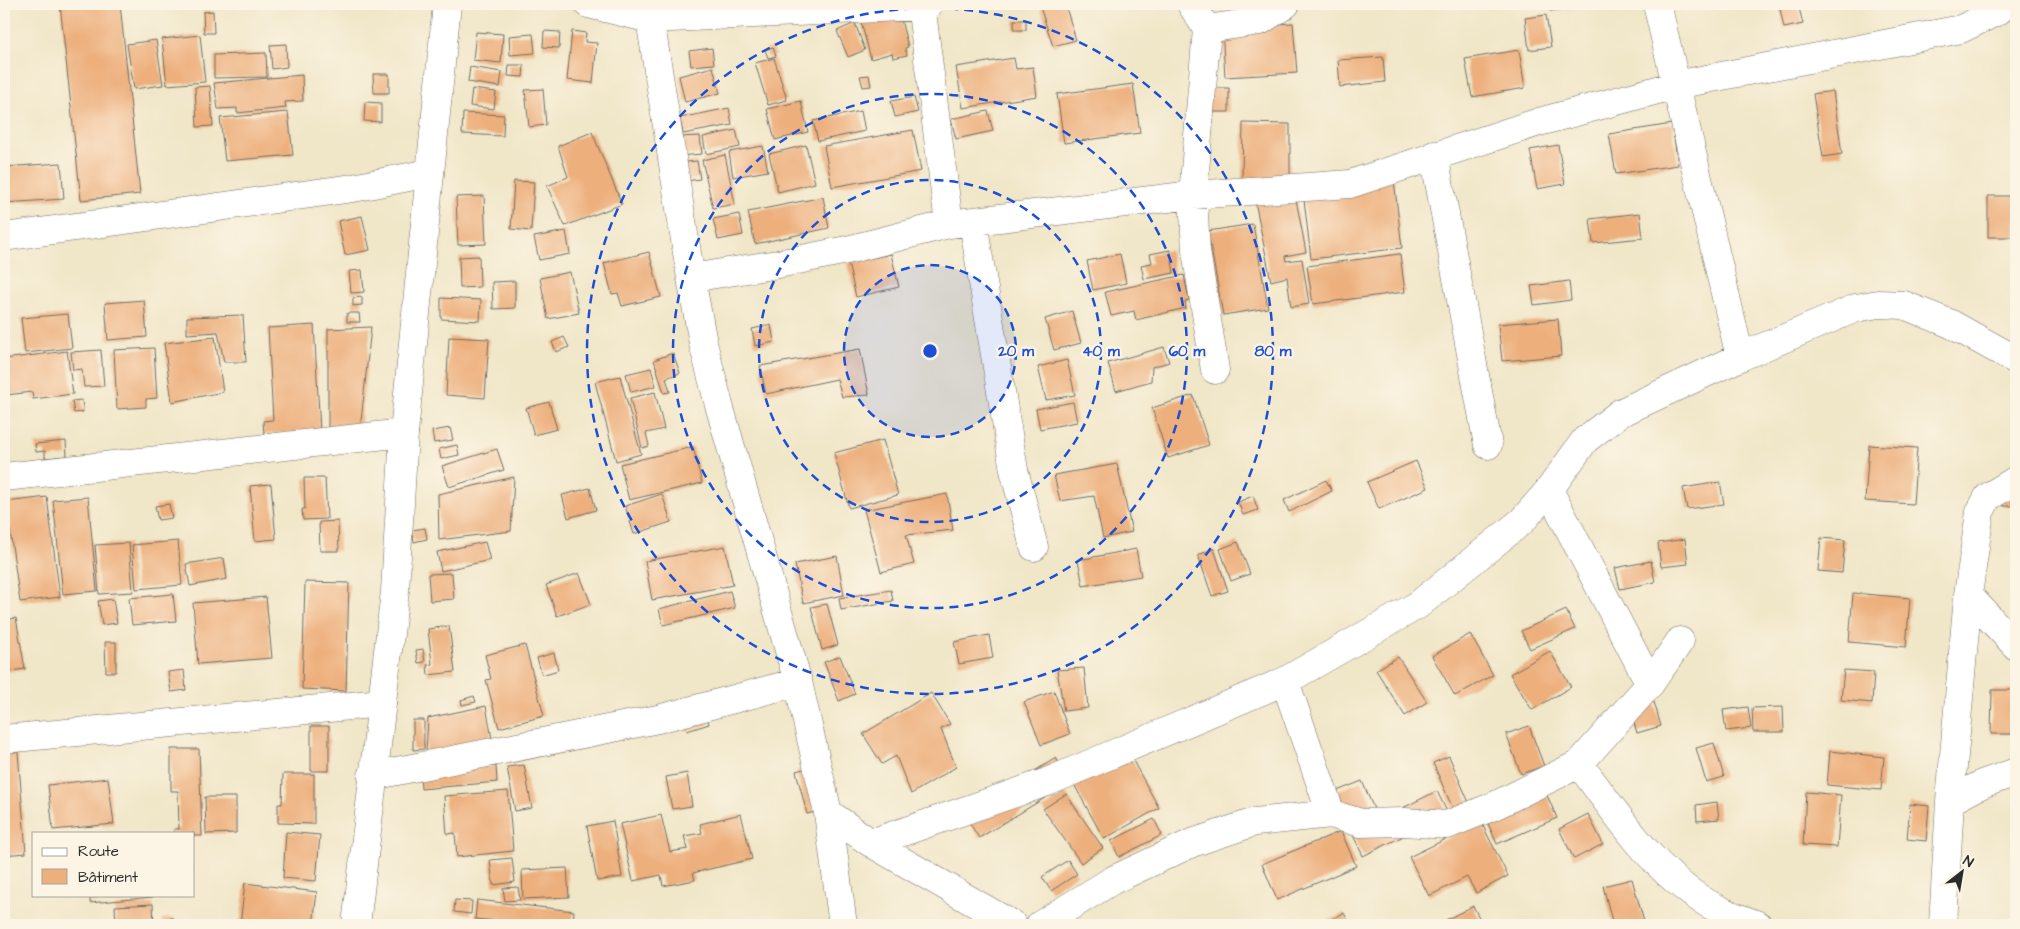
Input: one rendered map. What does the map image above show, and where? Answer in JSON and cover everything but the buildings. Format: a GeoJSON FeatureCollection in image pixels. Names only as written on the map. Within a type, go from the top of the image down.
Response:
{"type":"FeatureCollection","features":[{"type":"Feature","properties":{"kind":"main road"},"geometry":{"type":"LineString","coordinates":[[356,925],[395,590],[404,433],[447,4]]}},
{"type":"Feature","properties":{"kind":"main road"},"geometry":{"type":"LineString","coordinates":[[588,4],[650,19],[923,5],[961,223],[1014,470],[1034,547]]}},
{"type":"Feature","properties":{"kind":"main road"},"geometry":{"type":"LineString","coordinates":[[1191,4],[1207,29],[1193,195],[1196,251],[1215,370]]}},
{"type":"Feature","properties":{"kind":"main road"},"geometry":{"type":"LineString","coordinates":[[1207,29],[1260,21],[1286,4]]}},
{"type":"Feature","properties":{"kind":"main road"},"geometry":{"type":"LineString","coordinates":[[1657,4],[1740,357]]}},
{"type":"Feature","properties":{"kind":"main road"},"geometry":{"type":"LineString","coordinates":[[691,278],[778,264],[847,250],[961,223],[1193,195],[1350,184],[1539,122],[1676,85],[1961,29],[1998,11],[2006,4]]}},
{"type":"Feature","properties":{"kind":"main road"},"geometry":{"type":"LineString","coordinates":[[650,19],[703,343],[798,682],[828,813],[843,925]]}},
{"type":"Feature","properties":{"kind":"main road"},"geometry":{"type":"LineString","coordinates":[[1434,155],[1488,445]]}},
{"type":"Feature","properties":{"kind":"main road"},"geometry":{"type":"LineString","coordinates":[[4,237],[353,188],[429,173]]}},
{"type":"Feature","properties":{"kind":"main road"},"geometry":{"type":"LineString","coordinates":[[871,843],[1047,782],[1285,681],[1418,605],[1522,521],[1549,490],[1585,440],[1620,413],[1740,357],[1856,308],[1878,304],[1904,305],[1943,321],[2016,360]]}},
{"type":"Feature","properties":{"kind":"main road"},"geometry":{"type":"LineString","coordinates":[[4,477],[404,433]]}},
{"type":"Feature","properties":{"kind":"main road"},"geometry":{"type":"LineString","coordinates":[[1943,925],[1950,801],[1968,595],[1980,512],[1988,497],[2016,480]]}},
{"type":"Feature","properties":{"kind":"main road"},"geometry":{"type":"LineString","coordinates":[[1549,490],[1650,684]]}},
{"type":"Feature","properties":{"kind":"main road"},"geometry":{"type":"LineString","coordinates":[[1968,595],[2016,646]]}},
{"type":"Feature","properties":{"kind":"main road"},"geometry":{"type":"LineString","coordinates":[[1040,925],[1113,880],[1192,843],[1255,822],[1331,814],[1360,823],[1405,822],[1447,825],[1502,803],[1580,764],[1650,684],[1680,641]]}},
{"type":"Feature","properties":{"kind":"main road"},"geometry":{"type":"LineString","coordinates":[[1285,681],[1331,814]]}},
{"type":"Feature","properties":{"kind":"main road"},"geometry":{"type":"LineString","coordinates":[[372,776],[658,719],[798,682]]}},
{"type":"Feature","properties":{"kind":"main road"},"geometry":{"type":"LineString","coordinates":[[4,739],[382,703]]}},
{"type":"Feature","properties":{"kind":"main road"},"geometry":{"type":"LineString","coordinates":[[1580,764],[1653,860],[1680,884],[1715,908],[1758,925]]}},
{"type":"Feature","properties":{"kind":"main road"},"geometry":{"type":"LineString","coordinates":[[1950,801],[1982,784],[2016,772]]}},
{"type":"Feature","properties":{"kind":"main road"},"geometry":{"type":"LineString","coordinates":[[828,813],[871,843],[1013,925]]}}]}
